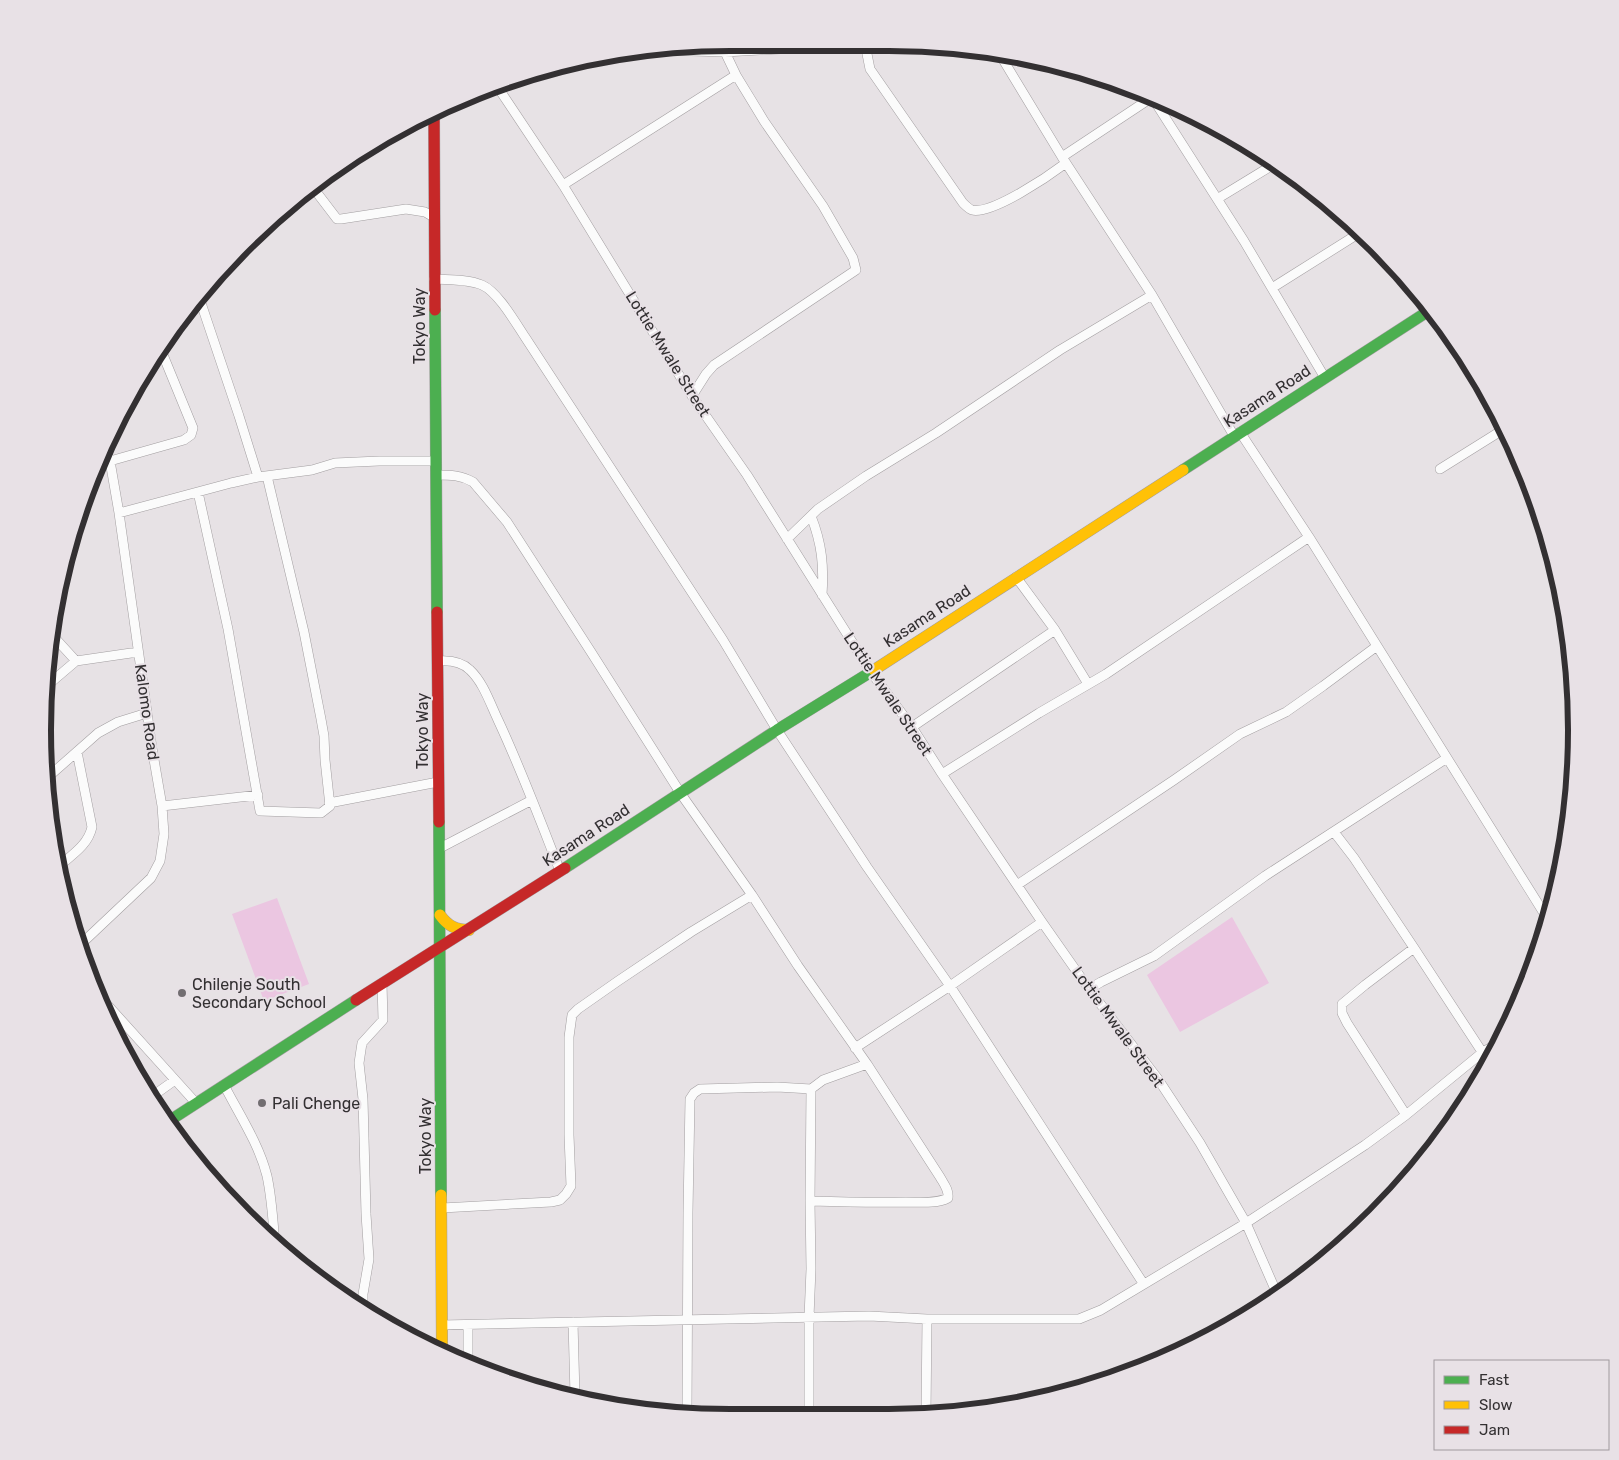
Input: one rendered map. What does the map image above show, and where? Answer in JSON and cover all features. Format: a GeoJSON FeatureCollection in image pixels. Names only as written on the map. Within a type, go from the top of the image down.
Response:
{"type":"FeatureCollection","features":[{"type":"Feature","properties":{"kind":"street"},"geometry":{"type":"LineString","coordinates":[[716,52],[742,51]]}},
{"type":"Feature","properties":{"kind":"street"},"geometry":{"type":"LineString","coordinates":[[866,51],[870,69],[962,203],[971,210],[990,206],[1028,189],[1064,160],[1145,102]]}},
{"type":"Feature","properties":{"kind":"street"},"geometry":{"type":"LineString","coordinates":[[692,396],[714,365],[856,270],[853,258],[823,206],[764,121],[736,75],[725,52]]}},
{"type":"Feature","properties":{"kind":"street"},"geometry":{"type":"LineString","coordinates":[[1004,61],[1064,160],[1152,295],[1237,434],[1309,538],[1543,912]]}},
{"type":"Feature","properties":{"kind":"street"},"geometry":{"type":"LineString","coordinates":[[563,185],[736,75]]}},
{"type":"Feature","properties":{"kind":"street","name":"Lottie Mwale Street"},"geometry":{"type":"LineString","coordinates":[[501,91],[563,185],[692,396],[747,475],[871,672],[912,727],[1042,922],[1158,1079],[1200,1143],[1246,1223],[1274,1288]]}},
{"type":"Feature","properties":{"kind":"street"},"geometry":{"type":"LineString","coordinates":[[1161,108],[1218,199],[1325,378]]}},
{"type":"Feature","properties":{"kind":"street","name":"Tokyo Way"},"geometry":{"type":"LineString","coordinates":[[434,119],[438,782],[441,947],[442,1344]]}},
{"type":"Feature","properties":{"kind":"street"},"geometry":{"type":"LineString","coordinates":[[1218,199],[1268,168]]}},
{"type":"Feature","properties":{"kind":"street"},"geometry":{"type":"LineString","coordinates":[[317,192],[337,218],[341,219],[406,209],[425,212],[435,218]]}},
{"type":"Feature","properties":{"kind":"street"},"geometry":{"type":"LineString","coordinates":[[1272,288],[1354,236]]}},
{"type":"Feature","properties":{"kind":"street"},"geometry":{"type":"LineString","coordinates":[[434,279],[465,281],[482,285],[494,293],[723,640],[777,730],[867,868],[950,986],[1143,1283]]}},
{"type":"Feature","properties":{"kind":"street"},"geometry":{"type":"LineString","coordinates":[[787,539],[825,504],[866,476],[936,433],[1060,350],[1152,295]]}},
{"type":"Feature","properties":{"kind":"street"},"geometry":{"type":"LineString","coordinates":[[198,492],[228,629],[260,810],[321,813],[330,806],[322,728],[304,632],[263,477],[239,416],[202,305]]}},
{"type":"Feature","properties":{"kind":"street","name":"Kasama Road"},"geometry":{"type":"LineString","coordinates":[[174,1118],[382,983],[469,930],[681,794],[777,730],[871,672],[1424,314]]}},
{"type":"Feature","properties":{"kind":"street"},"geometry":{"type":"LineString","coordinates":[[106,463],[184,440],[191,435],[193,428],[164,357]]}},
{"type":"Feature","properties":{"kind":"street"},"geometry":{"type":"LineString","coordinates":[[1440,469],[1499,432]]}},
{"type":"Feature","properties":{"kind":"street","name":"Kalomo Road"},"geometry":{"type":"LineString","coordinates":[[85,941],[151,878],[160,861],[164,834],[162,806],[119,513],[109,457]]}},
{"type":"Feature","properties":{"kind":"street"},"geometry":{"type":"LineString","coordinates":[[119,513],[198,492],[263,477],[312,470],[335,463],[436,461]]}},
{"type":"Feature","properties":{"kind":"street"},"geometry":{"type":"LineString","coordinates":[[437,475],[458,476],[473,482],[507,522],[681,794],[867,1064],[940,1177],[947,1189],[948,1198],[940,1201],[914,1202],[859,1203],[810,1201]]}},
{"type":"Feature","properties":{"kind":"street"},"geometry":{"type":"LineString","coordinates":[[811,516],[818,536],[824,572],[822,595]]}},
{"type":"Feature","properties":{"kind":"street"},"geometry":{"type":"LineString","coordinates":[[942,774],[1106,674],[1309,538]]}},
{"type":"Feature","properties":{"kind":"street"},"geometry":{"type":"LineString","coordinates":[[1016,577],[1055,630],[1088,684]]}},
{"type":"Feature","properties":{"kind":"street"},"geometry":{"type":"LineString","coordinates":[[912,727],[1055,630]]}},
{"type":"Feature","properties":{"kind":"street"},"geometry":{"type":"LineString","coordinates":[[57,641],[76,661]]}},
{"type":"Feature","properties":{"kind":"street"},"geometry":{"type":"LineString","coordinates":[[1017,885],[1240,734],[1286,712],[1377,646]]}},
{"type":"Feature","properties":{"kind":"street"},"geometry":{"type":"LineString","coordinates":[[54,679],[76,661],[138,652]]}},
{"type":"Feature","properties":{"kind":"street"},"geometry":{"type":"LineString","coordinates":[[438,661],[450,660],[460,663],[470,669],[480,683],[513,753],[560,871]]}},
{"type":"Feature","properties":{"kind":"street"},"geometry":{"type":"LineString","coordinates":[[53,773],[98,733],[109,726],[147,713]]}},
{"type":"Feature","properties":{"kind":"street"},"geometry":{"type":"LineString","coordinates":[[64,862],[85,844],[92,827],[77,752]]}},
{"type":"Feature","properties":{"kind":"street"},"geometry":{"type":"LineString","coordinates":[[1090,989],[1154,956],[1266,876],[1447,758]]}},
{"type":"Feature","properties":{"kind":"street"},"geometry":{"type":"LineString","coordinates":[[329,803],[438,782]]}},
{"type":"Feature","properties":{"kind":"street"},"geometry":{"type":"LineString","coordinates":[[162,806],[258,795]]}},
{"type":"Feature","properties":{"kind":"street"},"geometry":{"type":"LineString","coordinates":[[440,848],[532,800]]}},
{"type":"Feature","properties":{"kind":"street"},"geometry":{"type":"LineString","coordinates":[[1334,832],[1354,858],[1485,1055]]}},
{"type":"Feature","properties":{"kind":"street"},"geometry":{"type":"LineString","coordinates":[[442,1208],[551,1202],[560,1200],[566,1194],[571,1186],[569,1037],[572,1015],[618,981],[649,962],[691,932],[752,895]]}},
{"type":"Feature","properties":{"kind":"street"},"geometry":{"type":"LineString","coordinates":[[440,915],[447,925],[457,930],[469,930]]}},
{"type":"Feature","properties":{"kind":"street"},"geometry":{"type":"LineString","coordinates":[[855,1048],[950,986],[1042,922]]}},
{"type":"Feature","properties":{"kind":"street"},"geometry":{"type":"LineString","coordinates":[[1406,1115],[1346,1023],[1342,1013],[1342,1004],[1414,948]]}},
{"type":"Feature","properties":{"kind":"street"},"geometry":{"type":"LineString","coordinates":[[419,960],[428,963],[436,969],[440,978]]}},
{"type":"Feature","properties":{"kind":"street"},"geometry":{"type":"LineString","coordinates":[[363,1300],[369,1259],[363,1099],[359,1063],[362,1043],[383,1020],[382,983]]}},
{"type":"Feature","properties":{"kind":"street"},"geometry":{"type":"LineString","coordinates":[[117,1021],[176,1080],[196,1103]]}},
{"type":"Feature","properties":{"kind":"street"},"geometry":{"type":"LineString","coordinates":[[442,1325],[869,1316],[927,1319],[1079,1319],[1111,1304],[1143,1283],[1246,1223],[1365,1145],[1406,1115],[1488,1049]]}},
{"type":"Feature","properties":{"kind":"street"},"geometry":{"type":"LineString","coordinates":[[687,1407],[690,1099],[700,1089],[777,1088],[811,1090],[822,1080],[867,1064]]}},
{"type":"Feature","properties":{"kind":"street"},"geometry":{"type":"LineString","coordinates":[[157,1093],[176,1080]]}},
{"type":"Feature","properties":{"kind":"street"},"geometry":{"type":"LineString","coordinates":[[224,1085],[257,1149],[266,1175],[274,1232]]}},
{"type":"Feature","properties":{"kind":"street"},"geometry":{"type":"LineString","coordinates":[[809,1409],[811,1090]]}},
{"type":"Feature","properties":{"kind":"street"},"geometry":{"type":"LineString","coordinates":[[926,1407],[927,1319]]}},
{"type":"Feature","properties":{"kind":"street"},"geometry":{"type":"LineString","coordinates":[[573,1322],[575,1391]]}},
{"type":"Feature","properties":{"kind":"street"},"geometry":{"type":"LineString","coordinates":[[468,1325],[468,1356]]}},
{"type":"Feature","properties":{"kind":"shaded area"},"geometry":{"type":"Polygon","coordinates":[[[277,898],[309,984],[264,1001],[232,914],[277,898]]]}},
{"type":"Feature","properties":{"kind":"shaded area"},"geometry":{"type":"Polygon","coordinates":[[[1232,917],[1269,983],[1180,1032],[1147,975],[1232,917]]]}},
{"type":"Feature","properties":{"kind":"traffic: fast"},"geometry":{"type":"LineString","coordinates":[[435,310],[437,612]]}},
{"type":"Feature","properties":{"kind":"traffic: fast"},"geometry":{"type":"LineString","coordinates":[[1183,470],[1424,314]]}},
{"type":"Feature","properties":{"kind":"traffic: fast"},"geometry":{"type":"LineString","coordinates":[[565,868],[777,730],[874,670]]}},
{"type":"Feature","properties":{"kind":"traffic: fast"},"geometry":{"type":"LineString","coordinates":[[439,822],[441,1195]]}},
{"type":"Feature","properties":{"kind":"traffic: fast"},"geometry":{"type":"LineString","coordinates":[[174,1118],[356,1000]]}},
{"type":"Feature","properties":{"kind":"traffic: slow"},"geometry":{"type":"LineString","coordinates":[[874,670],[1183,470]]}},
{"type":"Feature","properties":{"kind":"traffic: slow"},"geometry":{"type":"LineString","coordinates":[[440,915],[453,927],[469,930]]}},
{"type":"Feature","properties":{"kind":"traffic: slow"},"geometry":{"type":"LineString","coordinates":[[441,1195],[442,1344]]}},
{"type":"Feature","properties":{"kind":"traffic: jam"},"geometry":{"type":"LineString","coordinates":[[434,119],[435,310]]}},
{"type":"Feature","properties":{"kind":"traffic: jam"},"geometry":{"type":"LineString","coordinates":[[437,612],[439,822]]}},
{"type":"Feature","properties":{"kind":"traffic: jam"},"geometry":{"type":"LineString","coordinates":[[356,1000],[565,868]]}},
{"type":"Feature","properties":{"kind":"place","name":"Chilenje South Secondary School"},"geometry":{"type":"Point","coordinates":[182,993]}},
{"type":"Feature","properties":{"kind":"place","name":"Pali Chenge"},"geometry":{"type":"Point","coordinates":[262,1103]}}]}
